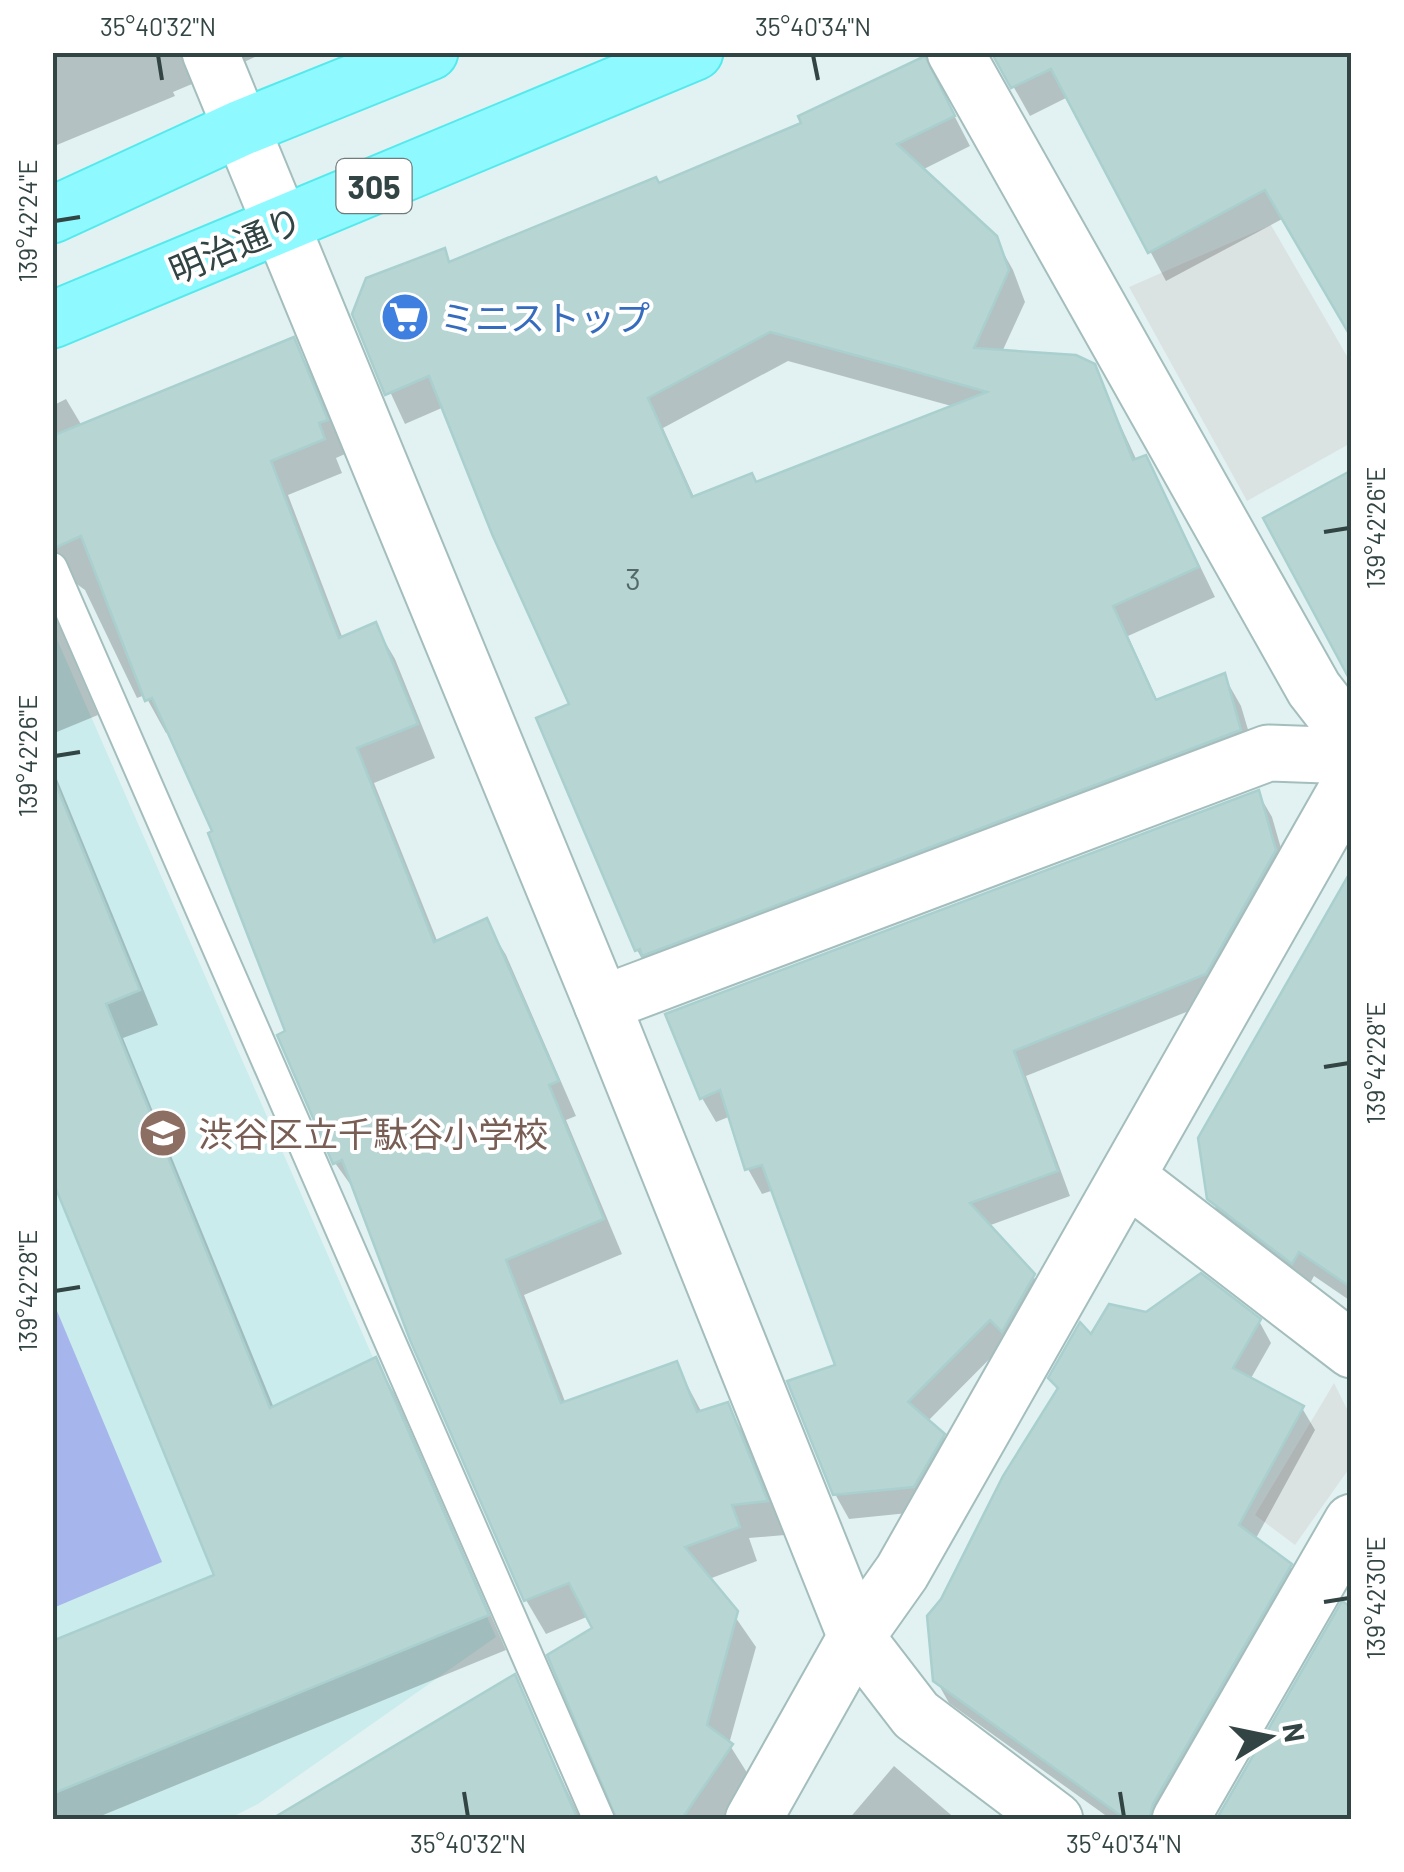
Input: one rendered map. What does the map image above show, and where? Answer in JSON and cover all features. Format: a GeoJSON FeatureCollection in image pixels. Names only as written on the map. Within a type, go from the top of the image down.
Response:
{"type":"FeatureCollection","features":[{"type":"Feature","properties":{"kind":"main road"},"geometry":{"type":"LineString","coordinates":[[52,215],[241,128],[430,52]]}},
{"type":"Feature","properties":{"kind":"main road","name":"明治通り"},"geometry":{"type":"LineString","coordinates":[[52,320],[695,52]]}},
{"type":"Feature","properties":{"kind":"street"},"geometry":{"type":"LineString","coordinates":[[210,52],[602,1004],[856,1637],[916,1715],[1055,1820]]}},
{"type":"Feature","properties":{"kind":"street"},"geometry":{"type":"LineString","coordinates":[[954,52],[1314,689],[1352,738]]}},
{"type":"Feature","properties":{"kind":"street"},"geometry":{"type":"LineString","coordinates":[[602,1004],[1268,753],[1352,756]]}},
{"type":"Feature","properties":{"kind":"street"},"geometry":{"type":"LineString","coordinates":[[753,1820],[856,1637],[902,1572],[1352,780]]}},
{"type":"Feature","properties":{"kind":"street"},"geometry":{"type":"LineString","coordinates":[[1126,1178],[1352,1350]]}},
{"type":"Feature","properties":{"kind":"street"},"geometry":{"type":"LineString","coordinates":[[1180,1820],[1352,1522]]}},
{"type":"Feature","properties":{"kind":"lane"},"geometry":{"type":"LineString","coordinates":[[52,568],[599,1820]]}},
{"type":"Feature","properties":{"kind":"shaded area"},"geometry":{"type":"Polygon","coordinates":[[[1271,225],[1351,363],[1351,443],[1247,501],[1129,287],[1271,225]]]}},
{"type":"Feature","properties":{"kind":"shaded area","name":"渋谷区立千駄谷小学校"},"geometry":{"type":"Polygon","coordinates":[[[52,628],[496,1637],[258,1804],[228,1819],[53,1819],[52,628]]]}},
{"type":"Feature","properties":{"kind":"shaded area"},"geometry":{"type":"Polygon","coordinates":[[[52,1299],[162,1562],[53,1608],[52,1608],[52,1299]]]}},
{"type":"Feature","properties":{"kind":"shaded area"},"geometry":{"type":"Polygon","coordinates":[[[1334,1383],[1351,1417],[1351,1466],[1295,1545],[1255,1515],[1334,1383]]]}},
{"type":"Feature","properties":{"kind":"building"},"geometry":{"type":"Polygon","coordinates":[[[991,52],[1352,52],[1352,339],[1265,190],[1148,253],[1051,69],[1011,88],[991,52]]]}},
{"type":"Feature","properties":{"kind":"building"},"geometry":{"type":"Polygon","coordinates":[[[925,56],[955,116],[897,144],[997,236],[1009,270],[974,348],[1076,355],[1095,364],[1133,460],[1146,455],[1199,567],[1113,606],[1156,700],[1225,673],[1241,730],[642,956],[640,949],[635,951],[536,718],[569,704],[492,534],[429,376],[385,395],[352,314],[366,278],[445,248],[449,262],[656,177],[659,183],[801,123],[798,116],[925,56]],[[770,332],[648,398],[692,497],[752,473],[756,482],[987,392],[770,332]]]}},
{"type":"Feature","properties":{"kind":"building"},"geometry":{"type":"Polygon","coordinates":[[[294,337],[328,420],[319,423],[325,439],[271,461],[339,638],[376,622],[418,724],[357,748],[434,942],[487,918],[559,1081],[549,1085],[604,1219],[506,1260],[561,1403],[677,1361],[697,1412],[728,1402],[768,1501],[732,1505],[740,1527],[685,1547],[738,1611],[707,1725],[733,1744],[681,1820],[617,1820],[547,1655],[592,1628],[569,1583],[524,1601],[410,1340],[342,1160],[333,1164],[277,1035],[285,1031],[208,833],[212,831],[152,698],[145,701],[81,536],[52,549],[52,436],[294,337]]]}},
{"type":"Feature","properties":{"kind":"building"},"geometry":{"type":"Polygon","coordinates":[[[1352,470],[1352,684],[1263,518],[1352,470]]]}},
{"type":"Feature","properties":{"kind":"building"},"geometry":{"type":"Polygon","coordinates":[[[54,780],[140,990],[106,1004],[270,1408],[376,1357],[489,1615],[52,1794],[52,1641],[214,1575],[52,1179],[54,780]]]}},
{"type":"Feature","properties":{"kind":"building"},"geometry":{"type":"Polygon","coordinates":[[[1259,790],[1276,850],[1206,974],[1014,1051],[1058,1171],[970,1203],[1035,1274],[1002,1332],[990,1320],[908,1402],[945,1434],[914,1487],[833,1495],[787,1381],[835,1365],[762,1165],[745,1170],[720,1090],[700,1099],[665,1014],[1259,790]]]}},
{"type":"Feature","properties":{"kind":"building"},"geometry":{"type":"Polygon","coordinates":[[[1352,869],[1352,1288],[1299,1252],[1292,1264],[1207,1199],[1198,1138],[1352,869]]]}},
{"type":"Feature","properties":{"kind":"building"},"geometry":{"type":"Polygon","coordinates":[[[1201,1273],[1261,1319],[1233,1368],[1304,1406],[1239,1525],[1292,1564],[1153,1804],[1149,1820],[1127,1820],[933,1681],[927,1616],[941,1599],[1003,1476],[1058,1388],[1048,1378],[1080,1322],[1091,1334],[1109,1304],[1146,1312],[1201,1273]]]}},
{"type":"Feature","properties":{"kind":"building"},"geometry":{"type":"Polygon","coordinates":[[[1342,1601],[1352,1608],[1352,1820],[1216,1820],[1342,1601]]]}},
{"type":"Feature","properties":{"kind":"building"},"geometry":{"type":"Polygon","coordinates":[[[515,1674],[578,1820],[270,1820],[515,1674]]]}},
{"type":"Feature","properties":{"kind":"place","name":"ミニストップ"},"geometry":{"type":"Point","coordinates":[405,317]}},
{"type":"Feature","properties":{"kind":"place","name":"渋谷区立千駄谷小学校"},"geometry":{"type":"Point","coordinates":[163,1133]}}]}
